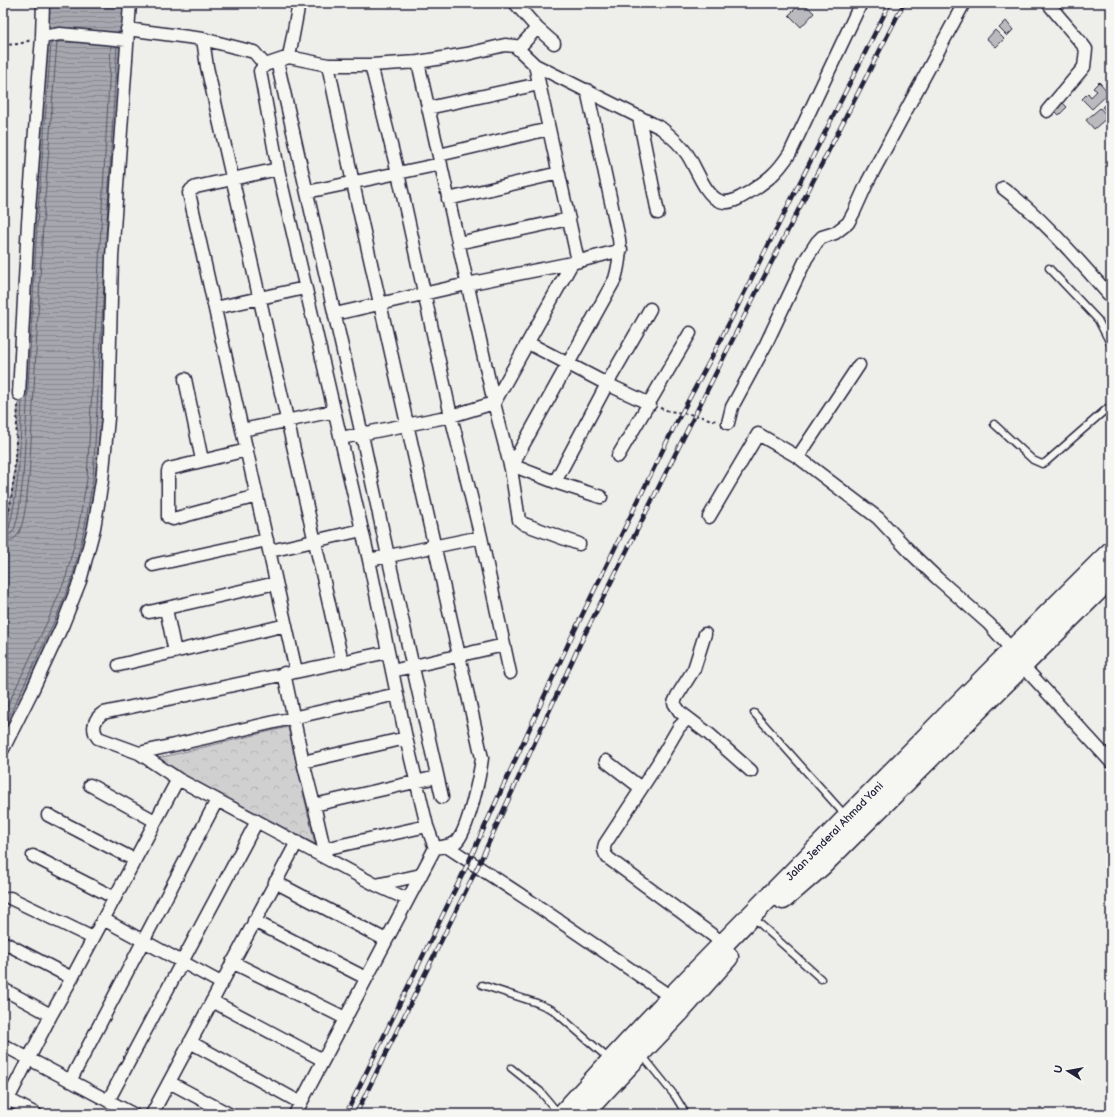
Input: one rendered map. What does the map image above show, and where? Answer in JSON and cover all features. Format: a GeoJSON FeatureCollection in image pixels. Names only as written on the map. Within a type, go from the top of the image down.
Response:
{"type":"FeatureCollection","features":[{"type":"Feature","properties":{"kind":"highway","name":"Jalan Jenderal Ahmad Yani"},"geometry":{"type":"LineString","coordinates":[[583,1114],[679,1012],[758,922],[822,866],[1017,657],[1029,632],[1111,552]]}},
{"type":"Feature","properties":{"kind":"highway","name":"Jalan Jenderal Ahmad Yani"},"geometry":{"type":"LineString","coordinates":[[562,1114],[610,1060],[723,943],[848,818],[1017,657],[1111,577]]}},
{"type":"Feature","properties":{"kind":"street"},"geometry":{"type":"LineString","coordinates":[[19,394],[27,244],[42,38],[43,3]]}},
{"type":"Feature","properties":{"kind":"street"},"geometry":{"type":"LineString","coordinates":[[3,750],[63,624],[80,581],[94,528],[102,480],[108,418],[112,257],[130,3]]}},
{"type":"Feature","properties":{"kind":"street"},"geometry":{"type":"LineString","coordinates":[[299,3],[290,52],[277,61],[265,65],[260,71],[260,74],[278,169],[369,560],[406,738],[427,826],[440,847],[537,905],[671,997]]}},
{"type":"Feature","properties":{"kind":"street"},"geometry":{"type":"LineString","coordinates":[[515,3],[537,28],[554,43]]}},
{"type":"Feature","properties":{"kind":"street"},"geometry":{"type":"LineString","coordinates":[[290,52],[328,65],[371,65],[418,62],[467,54],[505,45],[515,46],[535,65],[662,128],[674,138],[687,154],[708,193],[714,199],[721,202],[735,200],[778,171],[786,159],[861,3]]}},
{"type":"Feature","properties":{"kind":"street"},"geometry":{"type":"LineString","coordinates":[[728,423],[732,407],[766,344],[806,259],[822,237],[835,233],[848,224],[868,180],[964,3]]}},
{"type":"Feature","properties":{"kind":"street"},"geometry":{"type":"LineString","coordinates":[[1047,110],[1084,67],[1086,48],[1048,3]]}},
{"type":"Feature","properties":{"kind":"street"},"geometry":{"type":"LineString","coordinates":[[518,49],[537,28]]}},
{"type":"Feature","properties":{"kind":"street"},"geometry":{"type":"LineString","coordinates":[[42,38],[60,34],[111,39],[127,34],[203,38],[254,52],[265,65]]}},
{"type":"Feature","properties":{"kind":"street"},"geometry":{"type":"LineString","coordinates":[[203,38],[207,67],[342,661]]}},
{"type":"Feature","properties":{"kind":"street"},"geometry":{"type":"LineString","coordinates":[[277,61],[335,314],[442,797]]}},
{"type":"Feature","properties":{"kind":"street"},"geometry":{"type":"LineString","coordinates":[[418,62],[494,403],[512,468],[519,520],[524,524],[579,544]]}},
{"type":"Feature","properties":{"kind":"street"},"geometry":{"type":"LineString","coordinates":[[295,1114],[421,875],[440,847],[454,843],[461,835],[475,793],[482,758],[328,65]]}},
{"type":"Feature","properties":{"kind":"street"},"geometry":{"type":"LineString","coordinates":[[371,65],[398,173],[451,416],[481,537],[510,673]]}},
{"type":"Feature","properties":{"kind":"street"},"geometry":{"type":"LineString","coordinates":[[341,438],[451,416],[494,403],[575,262],[569,219],[535,65]]}},
{"type":"Feature","properties":{"kind":"street"},"geometry":{"type":"LineString","coordinates":[[428,108],[539,84]]}},
{"type":"Feature","properties":{"kind":"street"},"geometry":{"type":"LineString","coordinates":[[512,468],[518,454],[615,279],[619,267],[621,250],[587,90]]}},
{"type":"Feature","properties":{"kind":"street"},"geometry":{"type":"LineString","coordinates":[[639,117],[658,213]]}},
{"type":"Feature","properties":{"kind":"street"},"geometry":{"type":"LineString","coordinates":[[307,192],[398,173],[549,129]]}},
{"type":"Feature","properties":{"kind":"street"},"geometry":{"type":"LineString","coordinates":[[278,169],[196,187],[191,190],[189,194],[296,671]]}},
{"type":"Feature","properties":{"kind":"street"},"geometry":{"type":"LineString","coordinates":[[448,199],[559,173]]}},
{"type":"Feature","properties":{"kind":"street"},"geometry":{"type":"LineString","coordinates":[[1003,188],[1023,203],[1041,221],[1111,296]]}},
{"type":"Feature","properties":{"kind":"street"},"geometry":{"type":"LineString","coordinates":[[458,243],[569,219]]}},
{"type":"Feature","properties":{"kind":"street"},"geometry":{"type":"LineString","coordinates":[[335,314],[467,284],[575,262],[621,250]]}},
{"type":"Feature","properties":{"kind":"street"},"geometry":{"type":"LineString","coordinates":[[215,308],[305,288]]}},
{"type":"Feature","properties":{"kind":"street"},"geometry":{"type":"LineString","coordinates":[[555,482],[607,384],[650,309]]}},
{"type":"Feature","properties":{"kind":"street"},"geometry":{"type":"LineString","coordinates":[[618,456],[650,404],[690,333]]}},
{"type":"Feature","properties":{"kind":"street"},"geometry":{"type":"LineString","coordinates":[[528,343],[607,384],[650,404]]}},
{"type":"Feature","properties":{"kind":"street"},"geometry":{"type":"LineString","coordinates":[[798,457],[859,365]]}},
{"type":"Feature","properties":{"kind":"street"},"geometry":{"type":"LineString","coordinates":[[185,380],[202,460]]}},
{"type":"Feature","properties":{"kind":"street"},"geometry":{"type":"LineString","coordinates":[[242,430],[334,410]]}},
{"type":"Feature","properties":{"kind":"street"},"geometry":{"type":"LineString","coordinates":[[709,517],[758,434],[798,457],[878,518],[937,578],[989,624],[1111,762]]}},
{"type":"Feature","properties":{"kind":"street"},"geometry":{"type":"LineString","coordinates":[[247,450],[202,460],[172,468],[168,471],[168,517],[170,519],[257,496]]}},
{"type":"Feature","properties":{"kind":"street"},"geometry":{"type":"LineString","coordinates":[[512,468],[601,497]]}},
{"type":"Feature","properties":{"kind":"street"},"geometry":{"type":"LineString","coordinates":[[153,565],[268,545],[314,540],[362,530]]}},
{"type":"Feature","properties":{"kind":"street"},"geometry":{"type":"LineString","coordinates":[[369,560],[481,537]]}},
{"type":"Feature","properties":{"kind":"street"},"geometry":{"type":"LineString","coordinates":[[149,612],[276,583]]}},
{"type":"Feature","properties":{"kind":"street"},"geometry":{"type":"LineString","coordinates":[[166,608],[176,652]]}},
{"type":"Feature","properties":{"kind":"street"},"geometry":{"type":"LineString","coordinates":[[119,665],[286,625]]}},
{"type":"Feature","properties":{"kind":"street"},"geometry":{"type":"LineString","coordinates":[[706,634],[694,669],[674,700],[676,708],[709,734],[751,771]]}},
{"type":"Feature","properties":{"kind":"street"},"geometry":{"type":"LineString","coordinates":[[392,671],[504,645]]}},
{"type":"Feature","properties":{"kind":"street"},"geometry":{"type":"LineString","coordinates":[[388,652],[103,713],[95,720],[94,733],[98,738],[139,753],[178,779],[297,842],[325,853],[376,885],[407,899]]}},
{"type":"Feature","properties":{"kind":"street"},"geometry":{"type":"LineString","coordinates":[[284,674],[325,853]]}},
{"type":"Feature","properties":{"kind":"street"},"geometry":{"type":"LineString","coordinates":[[139,753],[397,694]]}},
{"type":"Feature","properties":{"kind":"street"},"geometry":{"type":"LineString","coordinates":[[688,718],[679,727],[658,763],[605,844],[604,854],[623,870],[723,943]]}},
{"type":"Feature","properties":{"kind":"street"},"geometry":{"type":"LineString","coordinates":[[303,762],[406,738]]}},
{"type":"Feature","properties":{"kind":"street"},"geometry":{"type":"LineString","coordinates":[[606,761],[641,788]]}},
{"type":"Feature","properties":{"kind":"street"},"geometry":{"type":"LineString","coordinates":[[314,805],[438,776]]}},
{"type":"Feature","properties":{"kind":"street"},"geometry":{"type":"LineString","coordinates":[[36,1114],[6,1104],[51,1015],[178,779]]}},
{"type":"Feature","properties":{"kind":"street"},"geometry":{"type":"LineString","coordinates":[[90,785],[155,821]]}},
{"type":"Feature","properties":{"kind":"street"},"geometry":{"type":"LineString","coordinates":[[70,1081],[217,800]]}},
{"type":"Feature","properties":{"kind":"street"},"geometry":{"type":"LineString","coordinates":[[48,815],[135,860]]}},
{"type":"Feature","properties":{"kind":"street"},"geometry":{"type":"LineString","coordinates":[[108,1101],[257,821]]}},
{"type":"Feature","properties":{"kind":"street"},"geometry":{"type":"LineString","coordinates":[[325,853],[427,826]]}},
{"type":"Feature","properties":{"kind":"street"},"geometry":{"type":"LineString","coordinates":[[152,1114],[297,842]]}},
{"type":"Feature","properties":{"kind":"street"},"geometry":{"type":"LineString","coordinates":[[33,856],[115,898]]}},
{"type":"Feature","properties":{"kind":"street"},"geometry":{"type":"LineString","coordinates":[[376,885],[421,875]]}},
{"type":"Feature","properties":{"kind":"street"},"geometry":{"type":"LineString","coordinates":[[275,882],[386,940]]}},
{"type":"Feature","properties":{"kind":"street"},"geometry":{"type":"LineString","coordinates":[[10,898],[93,938]]}},
{"type":"Feature","properties":{"kind":"street"},"geometry":{"type":"LineString","coordinates":[[104,919],[221,984]]}},
{"type":"Feature","properties":{"kind":"street"},"geometry":{"type":"LineString","coordinates":[[254,921],[366,978]]}},
{"type":"Feature","properties":{"kind":"street"},"geometry":{"type":"LineString","coordinates":[[3,942],[72,978]]}},
{"type":"Feature","properties":{"kind":"street"},"geometry":{"type":"LineString","coordinates":[[232,962],[345,1018]]}},
{"type":"Feature","properties":{"kind":"street"},"geometry":{"type":"LineString","coordinates":[[3,989],[51,1015]]}},
{"type":"Feature","properties":{"kind":"street"},"geometry":{"type":"LineString","coordinates":[[212,1001],[323,1060]]}},
{"type":"Feature","properties":{"kind":"street"},"geometry":{"type":"LineString","coordinates":[[190,1042],[301,1103]]}},
{"type":"Feature","properties":{"kind":"street"},"geometry":{"type":"LineString","coordinates":[[3,1045],[133,1114]]}},
{"type":"Feature","properties":{"kind":"street"},"geometry":{"type":"LineString","coordinates":[[169,1082],[229,1114]]}},
{"type":"Feature","properties":{"kind":"lane"},"geometry":{"type":"LineString","coordinates":[[1049,268],[1098,320],[1111,345]]}},
{"type":"Feature","properties":{"kind":"lane"},"geometry":{"type":"LineString","coordinates":[[994,424],[1033,460],[1042,464],[1111,405]]}},
{"type":"Feature","properties":{"kind":"lane"},"geometry":{"type":"LineString","coordinates":[[754,713],[848,818]]}},
{"type":"Feature","properties":{"kind":"lane"},"geometry":{"type":"LineString","coordinates":[[758,922],[821,979]]}},
{"type":"Feature","properties":{"kind":"lane"},"geometry":{"type":"LineString","coordinates":[[482,985],[537,1003],[553,1010],[610,1060]]}},
{"type":"Feature","properties":{"kind":"lane"},"geometry":{"type":"LineString","coordinates":[[640,1052],[676,1096],[686,1114]]}},
{"type":"Feature","properties":{"kind":"lane"},"geometry":{"type":"LineString","coordinates":[[510,1068],[540,1091],[559,1114]]}},
{"type":"Feature","properties":{"kind":"path"},"geometry":{"type":"LineString","coordinates":[[3,46],[28,41]]}},
{"type":"Feature","properties":{"kind":"path"},"geometry":{"type":"LineString","coordinates":[[3,539],[14,478],[19,394]]}},
{"type":"Feature","properties":{"kind":"path"},"geometry":{"type":"LineString","coordinates":[[650,404],[669,411],[682,412],[728,423]]}},
{"type":"Feature","properties":{"kind":"green space"},"geometry":{"type":"Polygon","coordinates":[[[288,727],[315,844],[150,760],[288,727]]]}},
{"type":"Feature","properties":{"kind":"water"},"geometry":{"type":"Polygon","coordinates":[[[43,3],[130,3],[102,481],[86,558],[3,749],[3,534],[10,505],[14,478],[28,223],[43,3]]]}},
{"type":"Feature","properties":{"kind":"building"},"geometry":{"type":"Polygon","coordinates":[[[801,3],[804,3],[814,13],[801,27],[789,15],[801,3]]]}},
{"type":"Feature","properties":{"kind":"building"},"geometry":{"type":"Polygon","coordinates":[[[1006,21],[1013,30],[1007,36],[999,28],[1006,21]]]}},
{"type":"Feature","properties":{"kind":"building"},"geometry":{"type":"Polygon","coordinates":[[[995,30],[1004,39],[996,47],[987,39],[995,30]]]}},
{"type":"Feature","properties":{"kind":"building"},"geometry":{"type":"Polygon","coordinates":[[[1099,82],[1109,93],[1092,109],[1082,99],[1088,93],[1091,97],[1097,91],[1093,88],[1099,82]]]}},
{"type":"Feature","properties":{"kind":"building"},"geometry":{"type":"Polygon","coordinates":[[[1110,100],[1111,114],[1109,115],[1102,107],[1110,100]]]}},
{"type":"Feature","properties":{"kind":"building"},"geometry":{"type":"Polygon","coordinates":[[[1061,101],[1067,107],[1059,115],[1053,109],[1061,101]]]}},
{"type":"Feature","properties":{"kind":"building"},"geometry":{"type":"Polygon","coordinates":[[[1100,108],[1108,117],[1094,129],[1086,120],[1100,108]]]}},
{"type":"Feature","properties":{"kind":"railway"},"geometry":{"type":"LineString","coordinates":[[346,1114],[469,861],[570,640],[674,427],[716,349],[890,3]]}},
{"type":"Feature","properties":{"kind":"railway"},"geometry":{"type":"LineString","coordinates":[[356,1114],[478,866],[580,644],[762,281],[904,3]]}}]}
